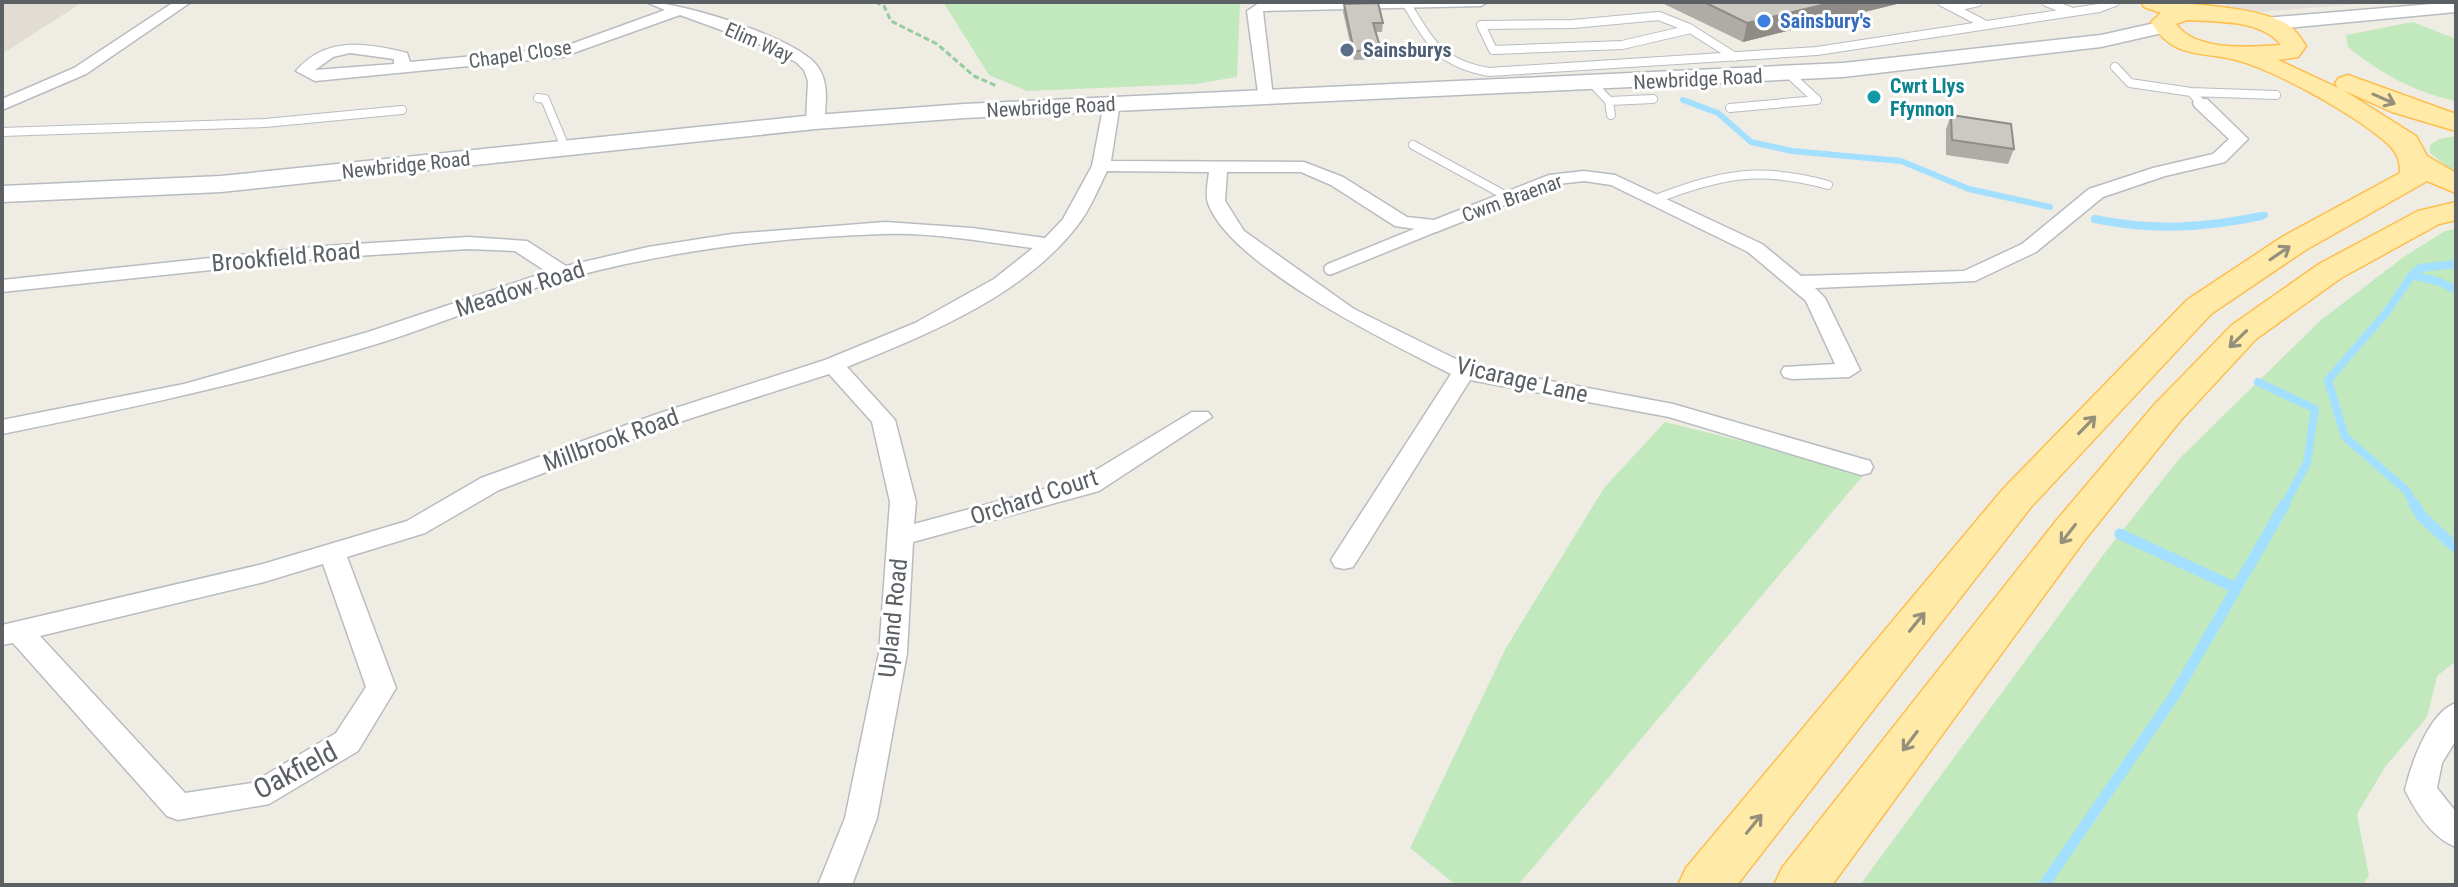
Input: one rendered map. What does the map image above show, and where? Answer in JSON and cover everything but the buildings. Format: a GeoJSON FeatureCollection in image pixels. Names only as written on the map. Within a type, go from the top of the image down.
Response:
{"type":"FeatureCollection","features":[{"type":"Feature","properties":{"kind":"main road"},"geometry":{"type":"LineString","coordinates":[[2152,2],[2187,13],[2226,15],[2264,24],[2291,39],[2294,46],[2289,52]]}},
{"type":"Feature","properties":{"kind":"main road"},"geometry":{"type":"LineString","coordinates":[[2187,13],[2167,18],[2163,22],[2164,27],[2179,38],[2235,54],[2319,85],[2364,112],[2409,152],[2456,184]]}},
{"type":"Feature","properties":{"kind":"main road","name":"Newbridge Road"},"geometry":{"type":"LineString","coordinates":[[2,194],[221,184],[815,122],[1112,103],[1265,97],[1601,92],[2101,41],[2164,27]]}},
{"type":"Feature","properties":{"kind":"main road","name":"Newbridge Road"},"geometry":{"type":"LineString","coordinates":[[2101,41],[2209,49]]}},
{"type":"Feature","properties":{"kind":"main road"},"geometry":{"type":"LineString","coordinates":[[2235,54],[2289,52],[2344,81],[2456,126]]}},
{"type":"Feature","properties":{"kind":"main road"},"geometry":{"type":"LineString","coordinates":[[1705,885],[2017,498],[2199,307],[2293,244],[2415,177],[2409,137],[2419,132],[2456,126]]}},
{"type":"Feature","properties":{"kind":"main road"},"geometry":{"type":"LineString","coordinates":[[1801,885],[2080,519],[2167,413],[2244,332],[2330,271],[2429,217],[2456,211]]}},
{"type":"Feature","properties":{"kind":"street"},"geometry":{"type":"LineString","coordinates":[[2,105],[80,71],[184,2]]}},
{"type":"Feature","properties":{"kind":"street","name":"Elim Way"},"geometry":{"type":"LineString","coordinates":[[653,2],[790,51],[811,67],[819,92],[815,122]]}},
{"type":"Feature","properties":{"kind":"street"},"geometry":{"type":"LineString","coordinates":[[1265,97],[1254,11],[1257,4],[1481,2]]}},
{"type":"Feature","properties":{"kind":"street"},"geometry":{"type":"LineString","coordinates":[[2264,24],[2456,7]]}},
{"type":"Feature","properties":{"kind":"street","name":"Chapel Close"},"geometry":{"type":"LineString","coordinates":[[403,68],[401,56],[341,48],[325,53],[304,71],[315,76],[403,68],[562,52],[680,10]]}},
{"type":"Feature","properties":{"kind":"street"},"geometry":{"type":"LineString","coordinates":[[1795,282],[1968,277],[2029,248],[2096,193],[2159,172],[2219,158],[2239,139],[2196,98]]}},
{"type":"Feature","properties":{"kind":"street","name":"Millbrook Road"},"geometry":{"type":"LineString","coordinates":[[11,633],[264,573],[416,527],[490,484],[662,420],[833,365],[923,328],[1001,283],[1050,245],[1071,221],[1101,166],[1112,103]]}},
{"type":"Feature","properties":{"kind":"street","name":"Cwm Braenar"},"geometry":{"type":"LineString","coordinates":[[1101,166],[1304,167],[1337,181],[1402,222],[1436,226],[1555,179],[1584,176],[1615,180],[1755,248],[1815,298],[1849,370],[1792,372]]}},
{"type":"Feature","properties":{"kind":"street","name":"Vicarage Lane"},"geometry":{"type":"LineString","coordinates":[[1218,166],[1216,201],[1237,235],[1347,313],[1464,372],[1673,411],[1861,467]]}},
{"type":"Feature","properties":{"kind":"street","name":"Meadow Road"},"geometry":{"type":"LineString","coordinates":[[2,427],[187,390],[376,337],[563,273],[648,253],[732,240],[885,228],[972,234],[1050,245]]}},
{"type":"Feature","properties":{"kind":"street","name":"Brookfield Road"},"geometry":{"type":"LineString","coordinates":[[2,286],[324,252],[468,243],[520,245],[563,273]]}},
{"type":"Feature","properties":{"kind":"street","name":"Upland Road"},"geometry":{"type":"LineString","coordinates":[[833,365],[883,420],[903,502],[893,653],[861,818],[835,885]]}},
{"type":"Feature","properties":{"kind":"street"},"geometry":{"type":"LineString","coordinates":[[1344,560],[1464,372]]}},
{"type":"Feature","properties":{"kind":"street","name":"Orchard Court"},"geometry":{"type":"LineString","coordinates":[[901,537],[1090,485],[1200,417]]}},
{"type":"Feature","properties":{"kind":"street","name":"Oakfield"},"geometry":{"type":"LineString","coordinates":[[11,633],[178,807],[258,795],[347,742],[381,688],[332,552]]}},
{"type":"Feature","properties":{"kind":"street"},"geometry":{"type":"LineString","coordinates":[[2456,715],[2427,761],[2421,790],[2456,833]]}},
{"type":"Feature","properties":{"kind":"lane"},"geometry":{"type":"LineString","coordinates":[[1942,2],[1984,24]]}},
{"type":"Feature","properties":{"kind":"lane"},"geometry":{"type":"LineString","coordinates":[[1956,7],[1978,2]]}},
{"type":"Feature","properties":{"kind":"lane"},"geometry":{"type":"LineString","coordinates":[[2046,2],[2072,12]]}},
{"type":"Feature","properties":{"kind":"lane"},"geometry":{"type":"LineString","coordinates":[[1406,3],[1439,59],[1460,68],[1505,72],[1817,51],[2072,12],[2115,2]]}},
{"type":"Feature","properties":{"kind":"lane"},"geometry":{"type":"LineString","coordinates":[[1691,29],[1622,45],[1493,50],[1481,25],[1572,25],[1648,15],[1691,29],[1735,57]]}},
{"type":"Feature","properties":{"kind":"lane"},"geometry":{"type":"LineString","coordinates":[[2115,67],[2130,83],[2196,98],[2276,95]]}},
{"type":"Feature","properties":{"kind":"lane"},"geometry":{"type":"LineString","coordinates":[[1730,108],[1817,100],[1789,74]]}},
{"type":"Feature","properties":{"kind":"lane"},"geometry":{"type":"LineString","coordinates":[[1601,92],[1653,99]]}},
{"type":"Feature","properties":{"kind":"lane"},"geometry":{"type":"LineString","coordinates":[[1601,92],[1611,115]]}},
{"type":"Feature","properties":{"kind":"lane"},"geometry":{"type":"LineString","coordinates":[[538,98],[545,99],[565,147]]}},
{"type":"Feature","properties":{"kind":"lane"},"geometry":{"type":"LineString","coordinates":[[2,132],[265,123],[402,110]]}},
{"type":"Feature","properties":{"kind":"lane"},"geometry":{"type":"LineString","coordinates":[[1413,145],[1508,197]]}},
{"type":"Feature","properties":{"kind":"lane"},"geometry":{"type":"LineString","coordinates":[[1656,199],[1711,176],[1737,173],[1772,172],[1801,176],[1828,185]]}},
{"type":"Feature","properties":{"kind":"lane"},"geometry":{"type":"LineString","coordinates":[[1330,269],[1436,226]]}},
{"type":"Feature","properties":{"kind":"path"},"geometry":{"type":"LineString","coordinates":[[875,2],[884,6],[891,21],[937,44],[974,76],[1010,88]]}},
{"type":"Feature","properties":{"kind":"shaded area"},"geometry":{"type":"Polygon","coordinates":[[[2,2],[83,2],[2,54],[2,2]]]}},
{"type":"Feature","properties":{"kind":"shaded area"},"geometry":{"type":"Polygon","coordinates":[[[2220,2],[2385,2],[2259,12],[2233,10],[2220,2]]]}},
{"type":"Feature","properties":{"kind":"green space"},"geometry":{"type":"Polygon","coordinates":[[[943,2],[1240,2],[1237,77],[1195,84],[1027,91],[989,75],[943,2]]]}},
{"type":"Feature","properties":{"kind":"green space"},"geometry":{"type":"Polygon","coordinates":[[[2413,22],[2456,39],[2456,101],[2399,81],[2348,47],[2346,35],[2413,22]]]}},
{"type":"Feature","properties":{"kind":"green space"},"geometry":{"type":"Polygon","coordinates":[[[2456,136],[2456,173],[2430,153],[2430,145],[2439,139],[2456,136]]]}},
{"type":"Feature","properties":{"kind":"green space"},"geometry":{"type":"Polygon","coordinates":[[[2456,229],[2456,661],[2437,676],[2427,717],[2385,767],[2357,814],[2369,876],[2362,885],[1860,885],[2104,554],[2180,458],[2321,320],[2405,256],[2445,231],[2456,229]]]}},
{"type":"Feature","properties":{"kind":"green space"},"geometry":{"type":"Polygon","coordinates":[[[1665,422],[1866,472],[1518,885],[1456,885],[1410,848],[1506,648],[1604,488],[1665,422]]]}},
{"type":"Feature","properties":{"kind":"waterway"},"geometry":{"type":"LineString","coordinates":[[1683,100],[1718,113],[1751,142],[1792,151],[1901,161],[1969,189],[2050,207]]}},
{"type":"Feature","properties":{"kind":"waterway"},"geometry":{"type":"LineString","coordinates":[[2260,216],[2265,215]]}},
{"type":"Feature","properties":{"kind":"waterway"},"geometry":{"type":"LineString","coordinates":[[2095,219],[2137,225],[2178,226],[2260,216]]}},
{"type":"Feature","properties":{"kind":"waterway"},"geometry":{"type":"LineString","coordinates":[[2252,218],[2260,216]]}},
{"type":"Feature","properties":{"kind":"waterway"},"geometry":{"type":"LineString","coordinates":[[2412,275],[2420,268],[2456,264]]}},
{"type":"Feature","properties":{"kind":"waterway"},"geometry":{"type":"LineString","coordinates":[[2412,275],[2440,282],[2456,290]]}},
{"type":"Feature","properties":{"kind":"waterway"},"geometry":{"type":"LineString","coordinates":[[2412,275],[2386,313],[2328,380],[2345,437],[2406,490],[2415,506]]}},
{"type":"Feature","properties":{"kind":"waterway"},"geometry":{"type":"LineString","coordinates":[[2258,382],[2315,409],[2307,463],[2284,506]]}},
{"type":"Feature","properties":{"kind":"waterway"},"geometry":{"type":"LineString","coordinates":[[2044,885],[2174,696],[2285,504]]}},
{"type":"Feature","properties":{"kind":"waterway"},"geometry":{"type":"LineString","coordinates":[[2414,504],[2422,517],[2456,548]]}},
{"type":"Feature","properties":{"kind":"waterway"},"geometry":{"type":"LineString","coordinates":[[2120,534],[2236,588]]}},
{"type":"Feature","properties":{"kind":"place","name":"Sainsbury's"},"geometry":{"type":"Point","coordinates":[1764,21]}},
{"type":"Feature","properties":{"kind":"place","name":"Sainsburys"},"geometry":{"type":"Point","coordinates":[1347,50]}},
{"type":"Feature","properties":{"kind":"place","name":"Cwrt Llys Ffynnon"},"geometry":{"type":"Point","coordinates":[1874,97]}}]}
